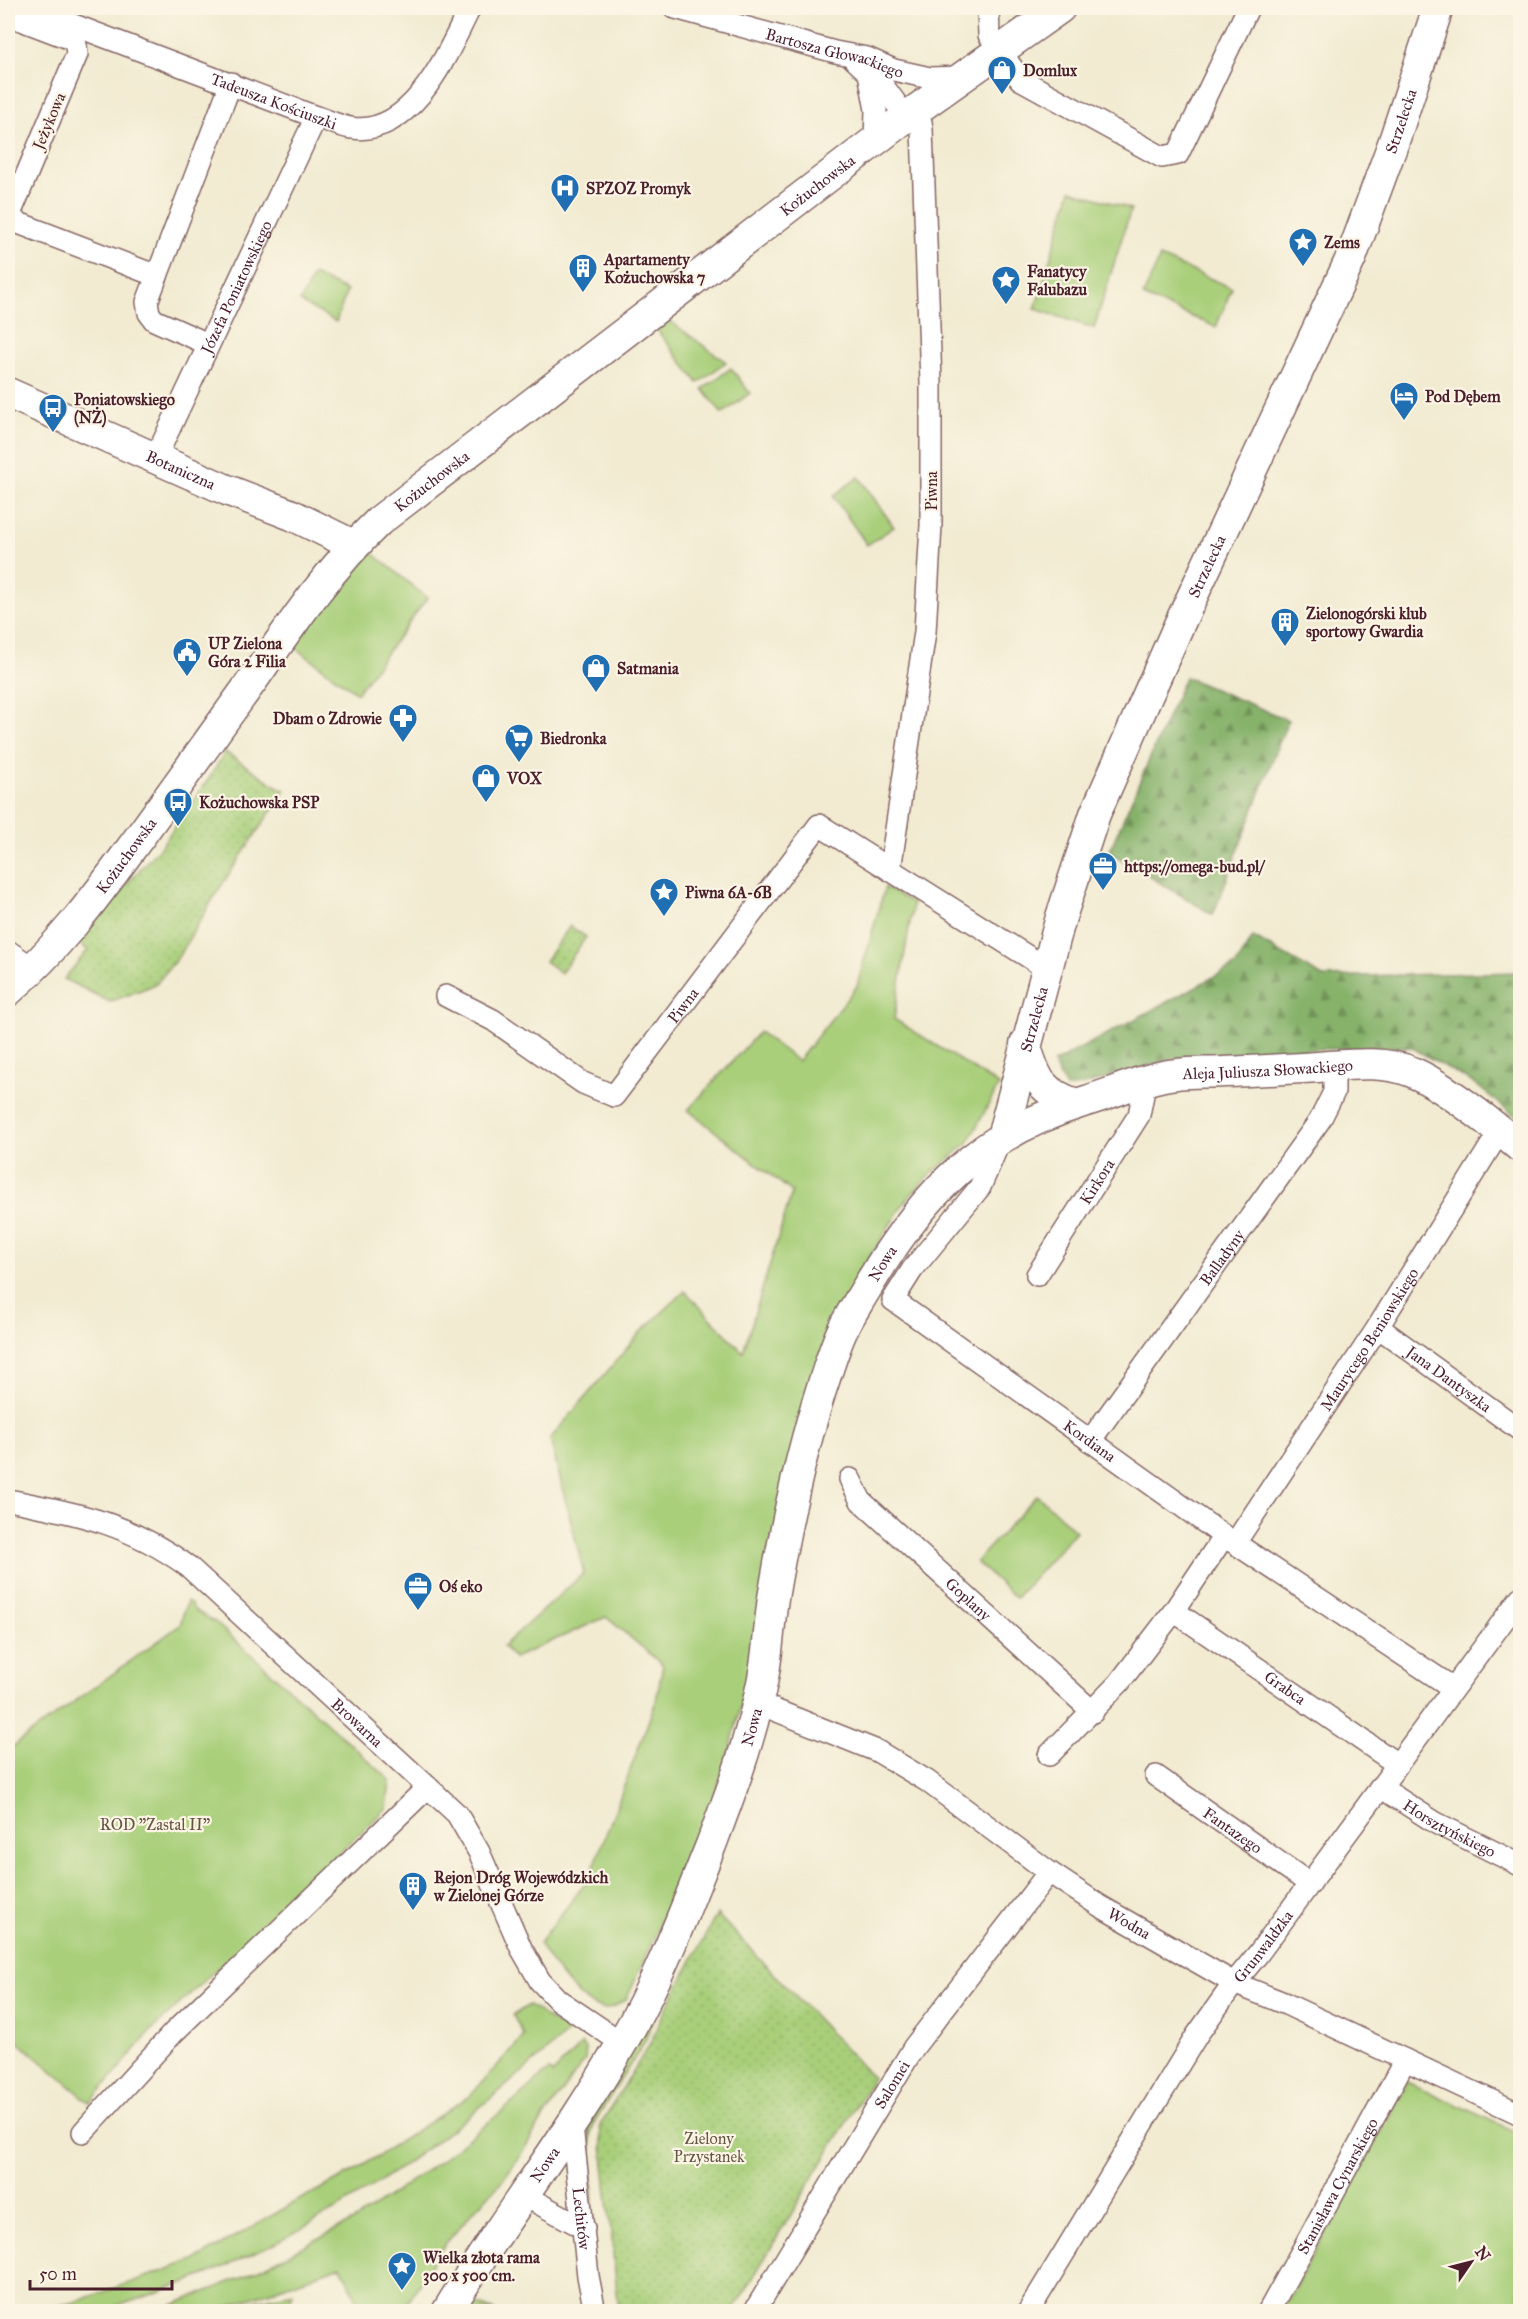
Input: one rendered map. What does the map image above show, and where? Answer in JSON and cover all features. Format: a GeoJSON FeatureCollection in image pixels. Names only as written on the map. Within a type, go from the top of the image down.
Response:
{"type":"FeatureCollection","features":[{"type":"Feature","properties":{"kind":"street","name":"Tadeusza Kościuszki"},"geometry":{"type":"LineString","coordinates":[[29,8],[316,117],[351,128],[366,128],[392,120],[420,96],[470,8]]}},
{"type":"Feature","properties":{"kind":"street","name":"Bartosza Głowackiego"},"geometry":{"type":"LineString","coordinates":[[675,8],[867,58],[894,70],[930,78],[962,76]]}},
{"type":"Feature","properties":{"kind":"street"},"geometry":{"type":"LineString","coordinates":[[988,8],[989,35],[1020,78],[1162,157],[1178,154],[1248,8]]}},
{"type":"Feature","properties":{"kind":"street","name":"Kożuchowska"},"geometry":{"type":"LineString","coordinates":[[8,991],[58,944],[102,888],[327,576],[353,546],[380,521],[913,112],[1060,8]]}},
{"type":"Feature","properties":{"kind":"street","name":"Strzelecka"},"geometry":{"type":"LineString","coordinates":[[1002,1137],[1046,968],[1095,813],[1119,756],[1351,258],[1438,8]]}},
{"type":"Feature","properties":{"kind":"street","name":"Jeżykowa"},"geometry":{"type":"LineString","coordinates":[[8,15],[66,36],[76,45],[77,54],[8,219],[157,276]]}},
{"type":"Feature","properties":{"kind":"street"},"geometry":{"type":"LineString","coordinates":[[849,55],[913,112]]}},
{"type":"Feature","properties":{"kind":"street"},"geometry":{"type":"LineString","coordinates":[[894,70],[913,112]]}},
{"type":"Feature","properties":{"kind":"street"},"geometry":{"type":"LineString","coordinates":[[869,72],[875,102],[875,141]]}},
{"type":"Feature","properties":{"kind":"street"},"geometry":{"type":"LineString","coordinates":[[208,344],[154,320],[149,313],[147,302],[231,83]]}},
{"type":"Feature","properties":{"kind":"street","name":"Piwna"},"geometry":{"type":"LineString","coordinates":[[890,870],[925,632],[931,525],[931,383],[922,129],[921,122],[913,112]]}},
{"type":"Feature","properties":{"kind":"street","name":"Józefa Poniatowskiego"},"geometry":{"type":"LineString","coordinates":[[156,457],[316,117]]}},
{"type":"Feature","properties":{"kind":"street","name":"Botaniczna"},"geometry":{"type":"LineString","coordinates":[[8,393],[227,490],[300,519],[353,546]]}},
{"type":"Feature","properties":{"kind":"street"},"geometry":{"type":"LineString","coordinates":[[300,519],[313,533],[322,552],[327,576]]}},
{"type":"Feature","properties":{"kind":"street","name":"Piwna"},"geometry":{"type":"LineString","coordinates":[[446,996],[493,1020],[583,1083],[614,1096],[819,825],[1046,968]]}},
{"type":"Feature","properties":{"kind":"street"},"geometry":{"type":"LineString","coordinates":[[8,951],[34,969]]}},
{"type":"Feature","properties":{"kind":"street"},"geometry":{"type":"LineString","coordinates":[[1025,1044],[1034,1073],[1045,1088],[1059,1098],[1076,1104]]}},
{"type":"Feature","properties":{"kind":"street","name":"Aleja Juliusza Słowackiego"},"geometry":{"type":"LineString","coordinates":[[1002,1137],[1076,1104],[1175,1074],[1381,1065],[1411,1072],[1456,1099],[1510,1139]]}},
{"type":"Feature","properties":{"kind":"street","name":"Balladyny"},"geometry":{"type":"LineString","coordinates":[[1090,1441],[1320,1120],[1334,1092],[1334,1066]]}},
{"type":"Feature","properties":{"kind":"street","name":"Kirkora"},"geometry":{"type":"LineString","coordinates":[[1037,1275],[1139,1115],[1143,1095],[1141,1083]]}},
{"type":"Feature","properties":{"kind":"street","name":"Kordiana"},"geometry":{"type":"LineString","coordinates":[[1002,1137],[980,1188],[912,1270],[892,1300],[1230,1540],[1454,1688]]}},
{"type":"Feature","properties":{"kind":"street","name":"Nowa"},"geometry":{"type":"LineString","coordinates":[[447,2312],[572,2126],[622,2043],[650,1993],[707,1854],[744,1755],[758,1703],[773,1602],[796,1481],[809,1428],[843,1328],[909,1222],[927,1200],[955,1171],[1002,1137]]}},
{"type":"Feature","properties":{"kind":"street","name":"Maurycego Beniowskiego"},"geometry":{"type":"LineString","coordinates":[[1049,1755],[1119,1683],[1230,1540],[1510,1139]]}},
{"type":"Feature","properties":{"kind":"street","name":"Jana Dantyszka"},"geometry":{"type":"LineString","coordinates":[[1378,1327],[1521,1430]]}},
{"type":"Feature","properties":{"kind":"street","name":"Goplany"},"geometry":{"type":"LineString","coordinates":[[850,1479],[861,1502],[1093,1712]]}},
{"type":"Feature","properties":{"kind":"street","name":"Browarna"},"geometry":{"type":"LineString","coordinates":[[8,1500],[97,1519],[162,1547],[189,1567],[456,1814],[468,1833],[501,1899],[521,1948],[540,1981],[558,2000],[622,2043]]}},
{"type":"Feature","properties":{"kind":"street","name":"Grunwaldzka"},"geometry":{"type":"LineString","coordinates":[[1028,2312],[1197,2035],[1521,1598]]}},
{"type":"Feature","properties":{"kind":"street","name":"Grabca"},"geometry":{"type":"LineString","coordinates":[[1174,1611],[1397,1764]]}},
{"type":"Feature","properties":{"kind":"street","name":"Wodna"},"geometry":{"type":"LineString","coordinates":[[758,1703],[878,1751],[927,1781],[1049,1872],[1100,1906],[1234,1983],[1287,2004],[1521,2114]]}},
{"type":"Feature","properties":{"kind":"street","name":"Fantazego"},"geometry":{"type":"LineString","coordinates":[[1156,1776],[1310,1884]]}},
{"type":"Feature","properties":{"kind":"street"},"geometry":{"type":"LineString","coordinates":[[83,2132],[174,2032],[428,1787]]}},
{"type":"Feature","properties":{"kind":"street","name":"Horsztyńskiego"},"geometry":{"type":"LineString","coordinates":[[1380,1787],[1436,1823],[1521,1865]]}},
{"type":"Feature","properties":{"kind":"street","name":"Salomei"},"geometry":{"type":"LineString","coordinates":[[754,2312],[914,2047],[1049,1872]]}},
{"type":"Feature","properties":{"kind":"street","name":"Stanisława Cynarskiego"},"geometry":{"type":"LineString","coordinates":[[1268,2312],[1405,2060]]}},
{"type":"Feature","properties":{"kind":"street","name":"Lechitów"},"geometry":{"type":"LineString","coordinates":[[572,2126],[588,2276],[595,2312]]}},
{"type":"Feature","properties":{"kind":"street"},"geometry":{"type":"LineString","coordinates":[[524,2196],[584,2228]]}},
{"type":"Feature","properties":{"kind":"green space"},"geometry":{"type":"Polygon","coordinates":[[[1071,190],[1131,209],[1094,328],[1035,309],[1071,190]]]}},
{"type":"Feature","properties":{"kind":"green space"},"geometry":{"type":"Polygon","coordinates":[[[1160,257],[1232,288],[1216,327],[1143,296],[1160,257]]]}},
{"type":"Feature","properties":{"kind":"green space"},"geometry":{"type":"Polygon","coordinates":[[[313,275],[347,291],[336,322],[300,302],[313,275]]]}},
{"type":"Feature","properties":{"kind":"green space"},"geometry":{"type":"Polygon","coordinates":[[[670,321],[726,362],[698,383],[657,330],[670,321]]]}},
{"type":"Feature","properties":{"kind":"green space"},"geometry":{"type":"Polygon","coordinates":[[[731,368],[750,393],[722,414],[703,389],[731,368]]]}},
{"type":"Feature","properties":{"kind":"green space"},"geometry":{"type":"Polygon","coordinates":[[[859,477],[894,527],[867,545],[833,496],[859,477]]]}},
{"type":"Feature","properties":{"kind":"green space"},"geometry":{"type":"Polygon","coordinates":[[[368,549],[427,598],[357,693],[294,647],[368,549]]]}},
{"type":"Feature","properties":{"kind":"green space"},"geometry":{"type":"Polygon","coordinates":[[[1185,677],[1288,720],[1213,915],[1109,852],[1185,677]]]}},
{"type":"Feature","properties":{"kind":"green space"},"geometry":{"type":"Polygon","coordinates":[[[225,752],[285,790],[219,889],[178,957],[156,984],[110,1002],[64,979],[88,950],[77,942],[162,845],[225,752]]]}},
{"type":"Feature","properties":{"kind":"green space"},"geometry":{"type":"Polygon","coordinates":[[[885,887],[913,903],[894,1019],[999,1085],[968,1143],[932,1173],[905,1201],[856,1279],[754,1651],[730,1750],[703,1829],[626,2000],[603,2009],[592,2005],[574,1990],[557,1971],[539,1943],[590,1877],[656,1701],[663,1665],[606,1617],[514,1658],[503,1646],[584,1573],[550,1439],[639,1334],[685,1291],[743,1352],[792,1192],[688,1110],[759,1032],[798,1061],[857,986],[885,887]]]}},
{"type":"Feature","properties":{"kind":"green space"},"geometry":{"type":"Polygon","coordinates":[[[570,926],[586,937],[561,973],[545,961],[570,926]]]}},
{"type":"Feature","properties":{"kind":"green space"},"geometry":{"type":"Polygon","coordinates":[[[1253,937],[1323,977],[1520,972],[1520,1120],[1475,1084],[1411,1047],[1322,1049],[1176,1058],[1081,1086],[1066,1088],[1053,1063],[1236,965],[1253,937]]]}},
{"type":"Feature","properties":{"kind":"green space"},"geometry":{"type":"Polygon","coordinates":[[[1037,1495],[1076,1531],[1016,1598],[976,1562],[1037,1495]]]}},
{"type":"Feature","properties":{"kind":"green space","name":"ROD \"Zastal II\""},"geometry":{"type":"Polygon","coordinates":[[[187,1601],[194,1610],[215,1622],[390,1780],[387,1808],[151,2031],[90,2103],[8,2033],[8,1750],[180,1625],[187,1601]]]}},
{"type":"Feature","properties":{"kind":"green space","name":"Zielony Przystanek"},"geometry":{"type":"Polygon","coordinates":[[[717,1914],[873,2078],[733,2311],[619,2311],[600,2125],[651,2042],[661,2018],[717,1914]]]}},
{"type":"Feature","properties":{"kind":"green space"},"geometry":{"type":"Polygon","coordinates":[[[529,2005],[568,2032],[430,2146],[331,2212],[279,2241],[226,2266],[129,2302],[87,2312],[32,2311],[72,2303],[197,2259],[297,2201],[353,2172],[471,2095],[524,2036],[513,2015],[529,2005]]]}},
{"type":"Feature","properties":{"kind":"green space"},"geometry":{"type":"Polygon","coordinates":[[[659,2005],[645,2041],[595,2121],[591,2132],[593,2226],[588,2123],[659,2005]]]}},
{"type":"Feature","properties":{"kind":"green space"},"geometry":{"type":"Polygon","coordinates":[[[582,2044],[586,2049],[585,2060],[499,2185],[441,2249],[402,2311],[362,2311],[341,2266],[215,2311],[149,2311],[168,2307],[252,2273],[355,2220],[440,2161],[510,2105],[549,2070],[552,2074],[582,2044]]]}},
{"type":"Feature","properties":{"kind":"green space"},"geometry":{"type":"Polygon","coordinates":[[[1408,2082],[1520,2134],[1520,2311],[1282,2311],[1408,2082]]]}},
{"type":"Feature","properties":{"kind":"green space"},"geometry":{"type":"Polygon","coordinates":[[[293,2293],[287,2311],[255,2311],[243,2304],[293,2293]]]}},
{"type":"Feature","properties":{"kind":"green space"},"geometry":{"type":"Polygon","coordinates":[[[469,2301],[495,2311],[464,2312],[469,2301]]]}},
{"type":"Feature","properties":{"kind":"place","name":"Domlux"},"geometry":{"type":"Point","coordinates":[1002,96]}},
{"type":"Feature","properties":{"kind":"place","name":"SPZOZ Promyk"},"geometry":{"type":"Point","coordinates":[565,214]}},
{"type":"Feature","properties":{"kind":"place","name":"Zems"},"geometry":{"type":"Point","coordinates":[1303,268]}},
{"type":"Feature","properties":{"kind":"place","name":"Apartamenty Kożuchowska 7"},"geometry":{"type":"Point","coordinates":[583,294]}},
{"type":"Feature","properties":{"kind":"place","name":"Fanatycy Falubazu"},"geometry":{"type":"Point","coordinates":[1006,306]}},
{"type":"Feature","properties":{"kind":"place","name":"Pod Dębem"},"geometry":{"type":"Point","coordinates":[1404,422]}},
{"type":"Feature","properties":{"kind":"place","name":"Poniatowskiego (NŻ)"},"geometry":{"type":"Point","coordinates":[53,434]}},
{"type":"Feature","properties":{"kind":"place","name":"Zielonogórski klub sportowy Gwardia"},"geometry":{"type":"Point","coordinates":[1285,648]}},
{"type":"Feature","properties":{"kind":"place","name":"UP Zielona Góra 2 Filia"},"geometry":{"type":"Point","coordinates":[187,678]}},
{"type":"Feature","properties":{"kind":"place","name":"Satmania"},"geometry":{"type":"Point","coordinates":[596,694]}},
{"type":"Feature","properties":{"kind":"place","name":"Dbam o Zdrowie"},"geometry":{"type":"Point","coordinates":[403,744]}},
{"type":"Feature","properties":{"kind":"place","name":"Biedronka"},"geometry":{"type":"Point","coordinates":[519,764]}},
{"type":"Feature","properties":{"kind":"place","name":"VOX"},"geometry":{"type":"Point","coordinates":[486,804]}},
{"type":"Feature","properties":{"kind":"place","name":"Kożuchowska PSP"},"geometry":{"type":"Point","coordinates":[178,828]}},
{"type":"Feature","properties":{"kind":"place","name":"https://omega-bud.pl/"},"geometry":{"type":"Point","coordinates":[1103,892]}},
{"type":"Feature","properties":{"kind":"place","name":"Piwna 6A-6B"},"geometry":{"type":"Point","coordinates":[664,918]}},
{"type":"Feature","properties":{"kind":"place","name":"Oś eko"},"geometry":{"type":"Point","coordinates":[418,1612]}},
{"type":"Feature","properties":{"kind":"place","name":"Rejon Dróg Wojewódzkich w Zielonej Górze"},"geometry":{"type":"Point","coordinates":[413,1912]}},
{"type":"Feature","properties":{"kind":"place","name":"Wielka złota rama 300 x 500 cm."},"geometry":{"type":"Point","coordinates":[402,2292]}}]}
